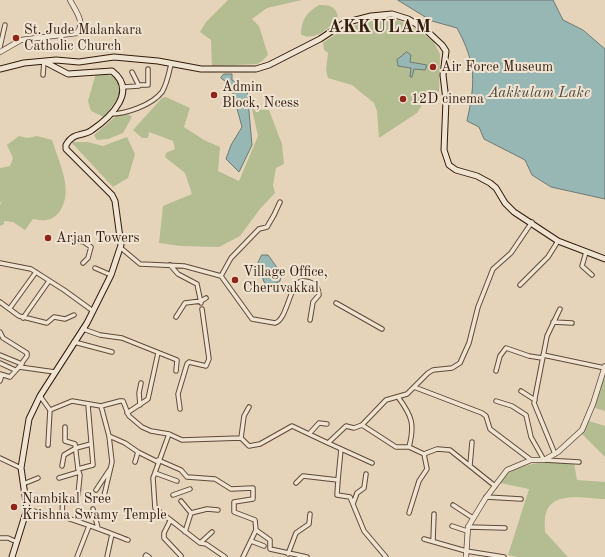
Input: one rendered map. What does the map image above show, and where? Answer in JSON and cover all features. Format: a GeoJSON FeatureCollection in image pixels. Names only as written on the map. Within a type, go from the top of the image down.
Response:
{"type":"FeatureCollection","features":[{"type":"Feature","properties":{"kind":"main road"},"geometry":{"type":"LineString","coordinates":[[0,69],[24,63],[44,61],[79,62],[121,57],[201,69],[263,68],[320,39],[344,23],[380,14],[392,14],[408,19],[426,30],[442,45],[446,51],[443,76],[446,100],[444,150],[449,165],[456,170],[477,176],[490,183],[496,188],[505,203],[514,212],[532,222],[558,241],[605,259]]}},
{"type":"Feature","properties":{"kind":"main road"},"geometry":{"type":"LineString","coordinates":[[12,557],[27,509],[21,468],[29,420],[40,396],[93,312],[111,275],[120,248],[121,240],[115,200],[112,195],[66,150],[66,145],[72,137],[91,132],[120,104],[123,88],[119,77],[112,71],[68,74],[44,61]]}},
{"type":"Feature","properties":{"kind":"street"},"geometry":{"type":"LineString","coordinates":[[0,52],[21,40],[77,33],[81,27],[81,22],[70,0]]}},
{"type":"Feature","properties":{"kind":"street"},"geometry":{"type":"LineString","coordinates":[[0,47],[1,35],[5,25]]}},
{"type":"Feature","properties":{"kind":"street"},"geometry":{"type":"LineString","coordinates":[[43,75],[45,70],[44,61]]}},
{"type":"Feature","properties":{"kind":"street"},"geometry":{"type":"LineString","coordinates":[[110,114],[118,114],[132,110],[158,96],[164,87],[171,64]]}},
{"type":"Feature","properties":{"kind":"street"},"geometry":{"type":"LineString","coordinates":[[123,88],[148,85],[148,69]]}},
{"type":"Feature","properties":{"kind":"street"},"geometry":{"type":"LineString","coordinates":[[132,72],[138,85]]}},
{"type":"Feature","properties":{"kind":"street"},"geometry":{"type":"LineString","coordinates":[[221,276],[230,258],[259,229],[267,227],[280,202]]}},
{"type":"Feature","properties":{"kind":"street"},"geometry":{"type":"LineString","coordinates":[[328,443],[346,426],[354,428],[362,425],[386,400],[407,394],[434,370],[452,368],[460,363],[469,342],[478,307],[494,269],[511,253],[532,222]]}},
{"type":"Feature","properties":{"kind":"street"},"geometry":{"type":"LineString","coordinates":[[75,240],[84,242],[91,247],[88,258],[83,263]]}},
{"type":"Feature","properties":{"kind":"street"},"geometry":{"type":"LineString","coordinates":[[520,285],[548,257],[558,241]]}},
{"type":"Feature","properties":{"kind":"street"},"geometry":{"type":"LineString","coordinates":[[120,248],[140,264],[184,266],[221,276],[252,319],[275,323],[282,318],[293,288],[297,283],[308,281],[319,289],[319,295],[313,302],[310,320]]}},
{"type":"Feature","properties":{"kind":"street"},"geometry":{"type":"LineString","coordinates":[[586,252],[582,266],[592,275]]}},
{"type":"Feature","properties":{"kind":"street"},"geometry":{"type":"LineString","coordinates":[[0,262],[22,266],[36,272],[64,290],[93,312]]}},
{"type":"Feature","properties":{"kind":"street"},"geometry":{"type":"LineString","coordinates":[[170,265],[178,274],[197,284],[201,302]]}},
{"type":"Feature","properties":{"kind":"street"},"geometry":{"type":"LineString","coordinates":[[95,268],[111,275]]}},
{"type":"Feature","properties":{"kind":"street"},"geometry":{"type":"LineString","coordinates":[[10,308],[36,272]]}},
{"type":"Feature","properties":{"kind":"street"},"geometry":{"type":"LineString","coordinates":[[23,318],[49,281]]}},
{"type":"Feature","properties":{"kind":"street"},"geometry":{"type":"LineString","coordinates":[[176,317],[185,303],[201,302],[206,298]]}},
{"type":"Feature","properties":{"kind":"street"},"geometry":{"type":"LineString","coordinates":[[0,302],[10,308],[18,316],[48,323],[54,317],[65,320],[74,315]]}},
{"type":"Feature","properties":{"kind":"street"},"geometry":{"type":"LineString","coordinates":[[336,303],[382,329]]}},
{"type":"Feature","properties":{"kind":"street"},"geometry":{"type":"LineString","coordinates":[[180,409],[178,394],[187,363],[206,366],[209,359],[202,309]]}},
{"type":"Feature","properties":{"kind":"street"},"geometry":{"type":"LineString","coordinates":[[555,454],[544,431],[534,403],[546,336],[560,309]]}},
{"type":"Feature","properties":{"kind":"street"},"geometry":{"type":"LineString","coordinates":[[553,322],[572,323]]}},
{"type":"Feature","properties":{"kind":"street"},"geometry":{"type":"LineString","coordinates":[[83,329],[100,335],[122,338],[178,361],[176,371]]}},
{"type":"Feature","properties":{"kind":"street"},"geometry":{"type":"LineString","coordinates":[[0,332],[3,338],[27,353],[27,356],[10,377],[1,374],[0,381]]}},
{"type":"Feature","properties":{"kind":"street"},"geometry":{"type":"LineString","coordinates":[[74,342],[112,352]]}},
{"type":"Feature","properties":{"kind":"street"},"geometry":{"type":"LineString","coordinates":[[496,371],[500,356],[506,348],[529,356],[543,356],[605,367],[593,404],[582,430],[555,454],[544,460]]}},
{"type":"Feature","properties":{"kind":"street"},"geometry":{"type":"LineString","coordinates":[[127,412],[140,405],[149,396],[158,353]]}},
{"type":"Feature","properties":{"kind":"street"},"geometry":{"type":"LineString","coordinates":[[0,355],[20,365],[55,372]]}},
{"type":"Feature","properties":{"kind":"street"},"geometry":{"type":"LineString","coordinates":[[0,363],[15,370]]}},
{"type":"Feature","properties":{"kind":"street"},"geometry":{"type":"LineString","coordinates":[[140,405],[139,393],[141,383]]}},
{"type":"Feature","properties":{"kind":"street"},"geometry":{"type":"LineString","coordinates":[[414,387],[482,413],[486,416],[490,429],[531,460]]}},
{"type":"Feature","properties":{"kind":"street"},"geometry":{"type":"LineString","coordinates":[[521,391],[535,400]]}},
{"type":"Feature","properties":{"kind":"street"},"geometry":{"type":"LineString","coordinates":[[40,396],[50,410],[48,445]]}},
{"type":"Feature","properties":{"kind":"street"},"geometry":{"type":"LineString","coordinates":[[398,397],[413,427],[408,447]]}},
{"type":"Feature","properties":{"kind":"street"},"geometry":{"type":"LineString","coordinates":[[50,410],[72,401],[88,405],[101,406],[123,401],[127,412],[142,428],[169,434],[182,440],[241,438],[249,446],[257,445],[292,426],[372,463]]}},
{"type":"Feature","properties":{"kind":"street"},"geometry":{"type":"LineString","coordinates":[[496,401],[512,406],[526,415],[531,437],[544,460]]}},
{"type":"Feature","properties":{"kind":"street"},"geometry":{"type":"LineString","coordinates":[[59,478],[93,465],[88,405]]}},
{"type":"Feature","properties":{"kind":"street"},"geometry":{"type":"LineString","coordinates":[[101,406],[109,436],[112,461],[104,496]]}},
{"type":"Feature","properties":{"kind":"street"},"geometry":{"type":"LineString","coordinates":[[241,438],[244,416],[249,407]]}},
{"type":"Feature","properties":{"kind":"street"},"geometry":{"type":"LineString","coordinates":[[309,434],[319,423],[327,424]]}},
{"type":"Feature","properties":{"kind":"street"},"geometry":{"type":"LineString","coordinates":[[362,425],[396,447],[408,447],[424,454],[437,449],[446,449],[470,465],[495,486]]}},
{"type":"Feature","properties":{"kind":"street"},"geometry":{"type":"LineString","coordinates":[[65,427],[65,441],[74,442],[76,448],[79,470],[78,494]]}},
{"type":"Feature","properties":{"kind":"street"},"geometry":{"type":"LineString","coordinates":[[169,434],[153,478],[155,508],[200,543],[206,544],[225,557]]}},
{"type":"Feature","properties":{"kind":"street"},"geometry":{"type":"LineString","coordinates":[[109,436],[125,442],[138,452],[181,470],[187,477],[215,479],[231,489],[253,488],[252,500],[234,502],[234,512],[255,520],[256,530],[243,557]]}},
{"type":"Feature","properties":{"kind":"street"},"geometry":{"type":"LineString","coordinates":[[470,465],[472,442]]}},
{"type":"Feature","properties":{"kind":"street"},"geometry":{"type":"LineString","coordinates":[[62,466],[64,456],[76,448],[91,444]]}},
{"type":"Feature","properties":{"kind":"street"},"geometry":{"type":"LineString","coordinates":[[341,448],[337,495],[349,496],[364,531],[375,546],[386,557]]}},
{"type":"Feature","properties":{"kind":"street"},"geometry":{"type":"LineString","coordinates":[[135,462],[138,452]]}},
{"type":"Feature","properties":{"kind":"street"},"geometry":{"type":"LineString","coordinates":[[409,513],[419,481],[427,469],[424,454]]}},
{"type":"Feature","properties":{"kind":"street"},"geometry":{"type":"LineString","coordinates":[[0,458],[21,468]]}},
{"type":"Feature","properties":{"kind":"street"},"geometry":{"type":"LineString","coordinates":[[466,557],[468,529],[486,497],[507,470],[531,460],[579,462]]}},
{"type":"Feature","properties":{"kind":"street"},"geometry":{"type":"LineString","coordinates":[[96,490],[111,468]]}},
{"type":"Feature","properties":{"kind":"street"},"geometry":{"type":"LineString","coordinates":[[155,473],[177,481]]}},
{"type":"Feature","properties":{"kind":"street"},"geometry":{"type":"LineString","coordinates":[[353,504],[357,493],[364,488],[366,474]]}},
{"type":"Feature","properties":{"kind":"street"},"geometry":{"type":"LineString","coordinates":[[296,482],[303,476],[338,480]]}},
{"type":"Feature","properties":{"kind":"street"},"geometry":{"type":"LineString","coordinates":[[23,484],[38,478]]}},
{"type":"Feature","properties":{"kind":"street"},"geometry":{"type":"LineString","coordinates":[[173,496],[190,489]]}},
{"type":"Feature","properties":{"kind":"street"},"geometry":{"type":"LineString","coordinates":[[62,493],[62,517]]}},
{"type":"Feature","properties":{"kind":"street"},"geometry":{"type":"LineString","coordinates":[[486,497],[521,499]]}},
{"type":"Feature","properties":{"kind":"street"},"geometry":{"type":"LineString","coordinates":[[25,499],[49,500]]}},
{"type":"Feature","properties":{"kind":"street"},"geometry":{"type":"LineString","coordinates":[[181,501],[192,513]]}},
{"type":"Feature","properties":{"kind":"street"},"geometry":{"type":"LineString","coordinates":[[453,505],[474,518]]}},
{"type":"Feature","properties":{"kind":"street"},"geometry":{"type":"LineString","coordinates":[[27,509],[47,515],[62,517],[98,528],[128,540]]}},
{"type":"Feature","properties":{"kind":"street"},"geometry":{"type":"LineString","coordinates":[[93,509],[98,528]]}},
{"type":"Feature","properties":{"kind":"street"},"geometry":{"type":"LineString","coordinates":[[192,513],[207,509],[218,510]]}},
{"type":"Feature","properties":{"kind":"street"},"geometry":{"type":"LineString","coordinates":[[185,532],[192,513]]}},
{"type":"Feature","properties":{"kind":"street"},"geometry":{"type":"LineString","coordinates":[[288,554],[296,534],[309,524],[310,514]]}},
{"type":"Feature","properties":{"kind":"street"},"geometry":{"type":"LineString","coordinates":[[433,541],[434,514]]}},
{"type":"Feature","properties":{"kind":"street"},"geometry":{"type":"LineString","coordinates":[[170,521],[164,538],[181,556]]}},
{"type":"Feature","properties":{"kind":"street"},"geometry":{"type":"LineString","coordinates":[[77,557],[89,526]]}},
{"type":"Feature","properties":{"kind":"street"},"geometry":{"type":"LineString","coordinates":[[452,526],[468,529],[505,528]]}},
{"type":"Feature","properties":{"kind":"street"},"geometry":{"type":"LineString","coordinates":[[256,530],[270,540],[270,549],[307,557]]}},
{"type":"Feature","properties":{"kind":"street"},"geometry":{"type":"LineString","coordinates":[[200,543],[212,532]]}},
{"type":"Feature","properties":{"kind":"street"},"geometry":{"type":"LineString","coordinates":[[107,557],[112,534]]}},
{"type":"Feature","properties":{"kind":"street"},"geometry":{"type":"LineString","coordinates":[[0,538],[8,538],[17,542]]}},
{"type":"Feature","properties":{"kind":"street"},"geometry":{"type":"LineString","coordinates":[[424,539],[466,551],[504,557]]}},
{"type":"Feature","properties":{"kind":"street"},"geometry":{"type":"LineString","coordinates":[[251,541],[264,546]]}},
{"type":"Feature","properties":{"kind":"street"},"geometry":{"type":"LineString","coordinates":[[145,557],[146,555],[149,557]]}},
{"type":"Feature","properties":{"kind":"green space"},"geometry":{"type":"Polygon","coordinates":[[[228,0],[302,0],[267,8],[252,19],[259,26],[268,55],[262,61],[257,64],[212,66],[211,40],[200,32],[206,22],[228,0]]]}},
{"type":"Feature","properties":{"kind":"green space"},"geometry":{"type":"Polygon","coordinates":[[[319,5],[333,8],[337,12],[338,16],[332,24],[317,35],[306,36],[301,34],[302,25],[306,17],[319,5]]]}},
{"type":"Feature","properties":{"kind":"green space"},"geometry":{"type":"Polygon","coordinates":[[[392,17],[418,30],[433,41],[440,54],[439,91],[427,97],[417,113],[379,138],[377,111],[374,103],[352,85],[328,78],[326,70],[328,53],[324,50],[323,43],[331,37],[356,25],[392,17]]]}},
{"type":"Feature","properties":{"kind":"green space"},"geometry":{"type":"Polygon","coordinates":[[[96,73],[113,76],[119,82],[120,95],[104,117],[91,111],[88,101],[96,73]]]}},
{"type":"Feature","properties":{"kind":"green space"},"geometry":{"type":"Polygon","coordinates":[[[166,97],[190,108],[184,127],[204,140],[220,147],[218,171],[239,181],[258,136],[252,109],[269,110],[282,144],[284,164],[276,168],[273,185],[275,193],[260,209],[240,236],[219,247],[180,246],[159,243],[163,206],[192,194],[185,173],[165,157],[166,153],[175,149],[173,141],[149,132],[148,138],[142,138],[133,130],[162,98],[166,97]]]}},
{"type":"Feature","properties":{"kind":"green space"},"geometry":{"type":"Polygon","coordinates":[[[123,110],[132,117],[123,133],[108,139],[97,140],[94,135],[123,110]]]}},
{"type":"Feature","properties":{"kind":"green space"},"geometry":{"type":"Polygon","coordinates":[[[19,136],[27,138],[37,136],[52,140],[64,176],[66,194],[64,203],[57,215],[48,220],[33,219],[25,230],[13,222],[4,221],[4,224],[0,226],[0,205],[2,201],[0,203],[0,168],[10,166],[13,158],[7,145],[19,136]]]}},
{"type":"Feature","properties":{"kind":"green space"},"geometry":{"type":"Polygon","coordinates":[[[127,137],[135,154],[128,178],[113,187],[71,142],[88,142],[103,146],[127,137]]]}},
{"type":"Feature","properties":{"kind":"green space"},"geometry":{"type":"Polygon","coordinates":[[[605,373],[605,411],[595,408],[605,373]]]}},
{"type":"Feature","properties":{"kind":"green space"},"geometry":{"type":"Polygon","coordinates":[[[589,421],[605,426],[605,457],[582,434],[589,421]]]}},
{"type":"Feature","properties":{"kind":"green space"},"geometry":{"type":"Polygon","coordinates":[[[546,461],[574,463],[577,480],[605,482],[605,499],[580,497],[563,498],[550,506],[545,515],[545,532],[568,557],[518,557],[508,555],[529,489],[500,483],[509,473],[514,470],[546,461]]]}},
{"type":"Feature","properties":{"kind":"water","name":"Aakkulam Lake"},"geometry":{"type":"Polygon","coordinates":[[[398,0],[553,0],[563,20],[583,30],[605,49],[605,199],[551,187],[532,175],[525,160],[484,139],[479,127],[467,121],[473,85],[471,64],[464,41],[457,28],[432,21],[398,0]]]}},
{"type":"Feature","properties":{"kind":"water"},"geometry":{"type":"Polygon","coordinates":[[[407,52],[411,55],[410,62],[427,65],[425,70],[414,69],[412,77],[410,77],[411,68],[398,66],[397,60],[407,52]]]}},
{"type":"Feature","properties":{"kind":"water"},"geometry":{"type":"Polygon","coordinates":[[[224,74],[232,74],[232,80],[247,89],[252,145],[239,172],[226,159],[231,145],[242,127],[231,86],[221,78],[224,74]]]}},
{"type":"Feature","properties":{"kind":"water"},"geometry":{"type":"Polygon","coordinates":[[[262,255],[268,255],[281,273],[280,281],[269,287],[264,282],[258,263],[262,255]]]}},
{"type":"Feature","properties":{"kind":"place","name":"St. Jude Malankara Catholic Church"},"geometry":{"type":"Point","coordinates":[16,38]}},
{"type":"Feature","properties":{"kind":"place","name":"Air Force Museum"},"geometry":{"type":"Point","coordinates":[433,67]}},
{"type":"Feature","properties":{"kind":"place","name":"Admin Block, Ncess"},"geometry":{"type":"Point","coordinates":[214,95]}},
{"type":"Feature","properties":{"kind":"place","name":"12D cinema"},"geometry":{"type":"Point","coordinates":[403,99]}},
{"type":"Feature","properties":{"kind":"place","name":"Arjan Towers"},"geometry":{"type":"Point","coordinates":[48,238]}},
{"type":"Feature","properties":{"kind":"place","name":"Village Office, Cheruvakkal"},"geometry":{"type":"Point","coordinates":[235,280]}},
{"type":"Feature","properties":{"kind":"place","name":"Nambikal Sree Krishna Swamy Temple"},"geometry":{"type":"Point","coordinates":[14,507]}},
{"type":"Feature","properties":{"kind":"district","name":"AKKULAM"},"geometry":{"type":"Point","coordinates":[380,27]}}]}
